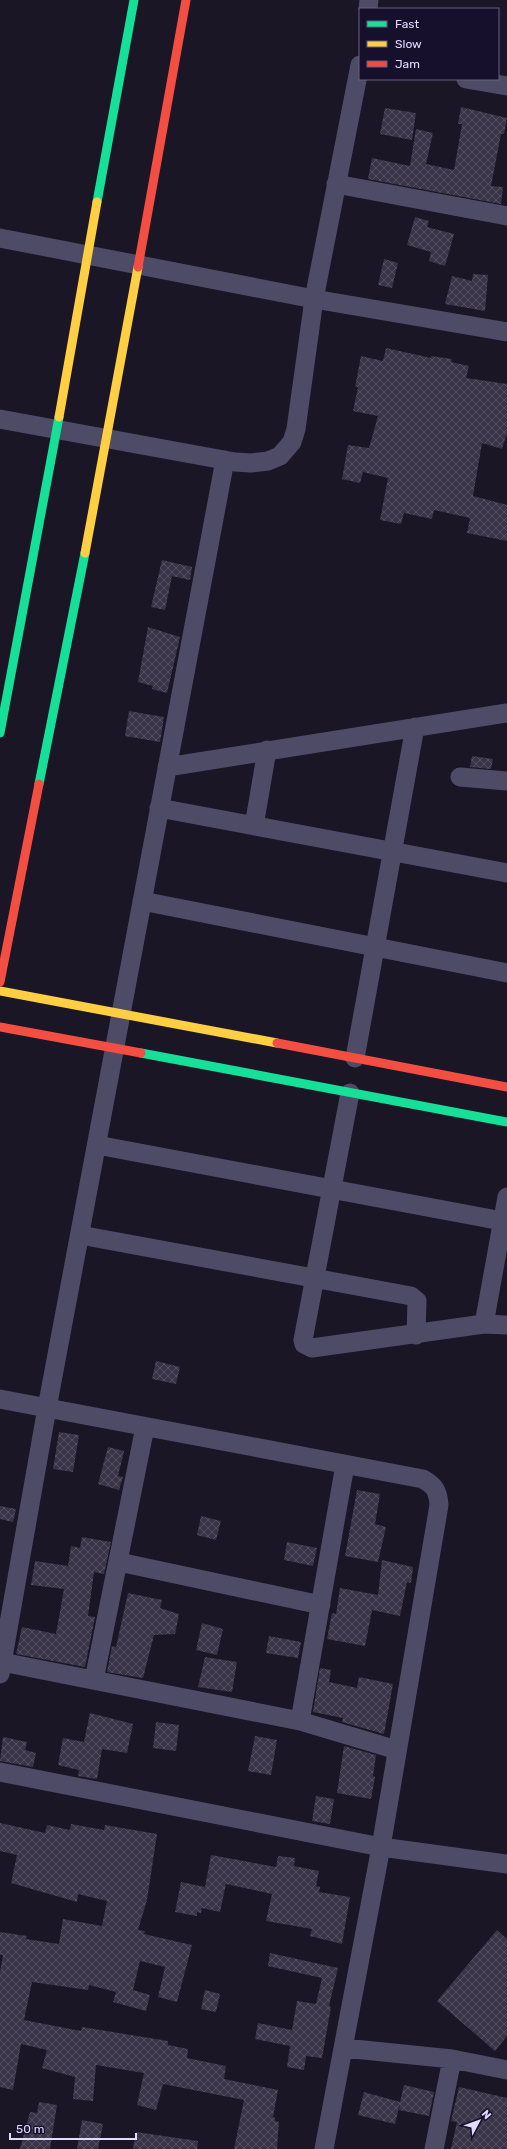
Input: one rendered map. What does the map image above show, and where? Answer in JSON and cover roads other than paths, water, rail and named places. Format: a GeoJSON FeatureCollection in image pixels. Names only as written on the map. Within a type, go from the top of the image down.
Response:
{"type":"FeatureCollection","features":[{"type":"Feature","properties":{"kind":"street"},"geometry":{"type":"LineString","coordinates":[[0,733],[4,688],[57,428],[71,341],[134,0]]}},
{"type":"Feature","properties":{"kind":"street"},"geometry":{"type":"LineString","coordinates":[[0,982],[108,438],[186,0]]}},
{"type":"Feature","properties":{"kind":"street"},"geometry":{"type":"LineString","coordinates":[[0,419],[57,428],[225,460],[251,463],[268,461],[280,456],[292,442],[296,429],[314,299],[359,70]]}},
{"type":"Feature","properties":{"kind":"street"},"geometry":{"type":"LineString","coordinates":[[472,80],[507,86]]}},
{"type":"Feature","properties":{"kind":"street"},"geometry":{"type":"LineString","coordinates":[[336,184],[507,216]]}},
{"type":"Feature","properties":{"kind":"street"},"geometry":{"type":"LineString","coordinates":[[0,238],[314,299],[507,332]]}},
{"type":"Feature","properties":{"kind":"street"},"geometry":{"type":"LineString","coordinates":[[225,460],[47,1408],[1,1668],[94,1680],[300,1721],[397,1750]]}},
{"type":"Feature","properties":{"kind":"street"},"geometry":{"type":"LineString","coordinates":[[167,767],[507,713]]}},
{"type":"Feature","properties":{"kind":"street"},"geometry":{"type":"LineString","coordinates":[[355,1058],[415,727]]}},
{"type":"Feature","properties":{"kind":"street"},"geometry":{"type":"LineString","coordinates":[[254,826],[267,750]]}},
{"type":"Feature","properties":{"kind":"street"},"geometry":{"type":"LineString","coordinates":[[460,777],[507,782]]}},
{"type":"Feature","properties":{"kind":"street"},"geometry":{"type":"LineString","coordinates":[[159,808],[507,873]]}},
{"type":"Feature","properties":{"kind":"street"},"geometry":{"type":"LineString","coordinates":[[142,901],[507,973]]}},
{"type":"Feature","properties":{"kind":"street"},"geometry":{"type":"LineString","coordinates":[[0,991],[507,1087]]}},
{"type":"Feature","properties":{"kind":"street"},"geometry":{"type":"LineString","coordinates":[[0,1027],[507,1122]]}},
{"type":"Feature","properties":{"kind":"street"},"geometry":{"type":"LineString","coordinates":[[350,1092],[303,1340],[308,1347],[416,1335],[484,1324],[507,1325]]}},
{"type":"Feature","properties":{"kind":"street"},"geometry":{"type":"LineString","coordinates":[[97,1145],[505,1222]]}},
{"type":"Feature","properties":{"kind":"street"},"geometry":{"type":"LineString","coordinates":[[484,1324],[505,1222],[507,1198]]}},
{"type":"Feature","properties":{"kind":"street"},"geometry":{"type":"LineString","coordinates":[[80,1235],[411,1296],[417,1301],[416,1335]]}},
{"type":"Feature","properties":{"kind":"street"},"geometry":{"type":"LineString","coordinates":[[0,1399],[423,1480],[433,1485],[438,1494],[438,1505],[381,1847],[324,2149]]}},
{"type":"Feature","properties":{"kind":"street"},"geometry":{"type":"LineString","coordinates":[[94,1680],[145,1427]]}},
{"type":"Feature","properties":{"kind":"street"},"geometry":{"type":"LineString","coordinates":[[300,1721],[345,1465]]}},
{"type":"Feature","properties":{"kind":"street"},"geometry":{"type":"LineString","coordinates":[[119,1562],[321,1605]]}},
{"type":"Feature","properties":{"kind":"street"},"geometry":{"type":"LineString","coordinates":[[0,1772],[381,1847],[507,1864]]}},
{"type":"Feature","properties":{"kind":"street"},"geometry":{"type":"LineString","coordinates":[[344,2048],[452,2059],[507,2070]]}},
{"type":"Feature","properties":{"kind":"street"},"geometry":{"type":"LineString","coordinates":[[434,2149],[452,2059]]}}]}
